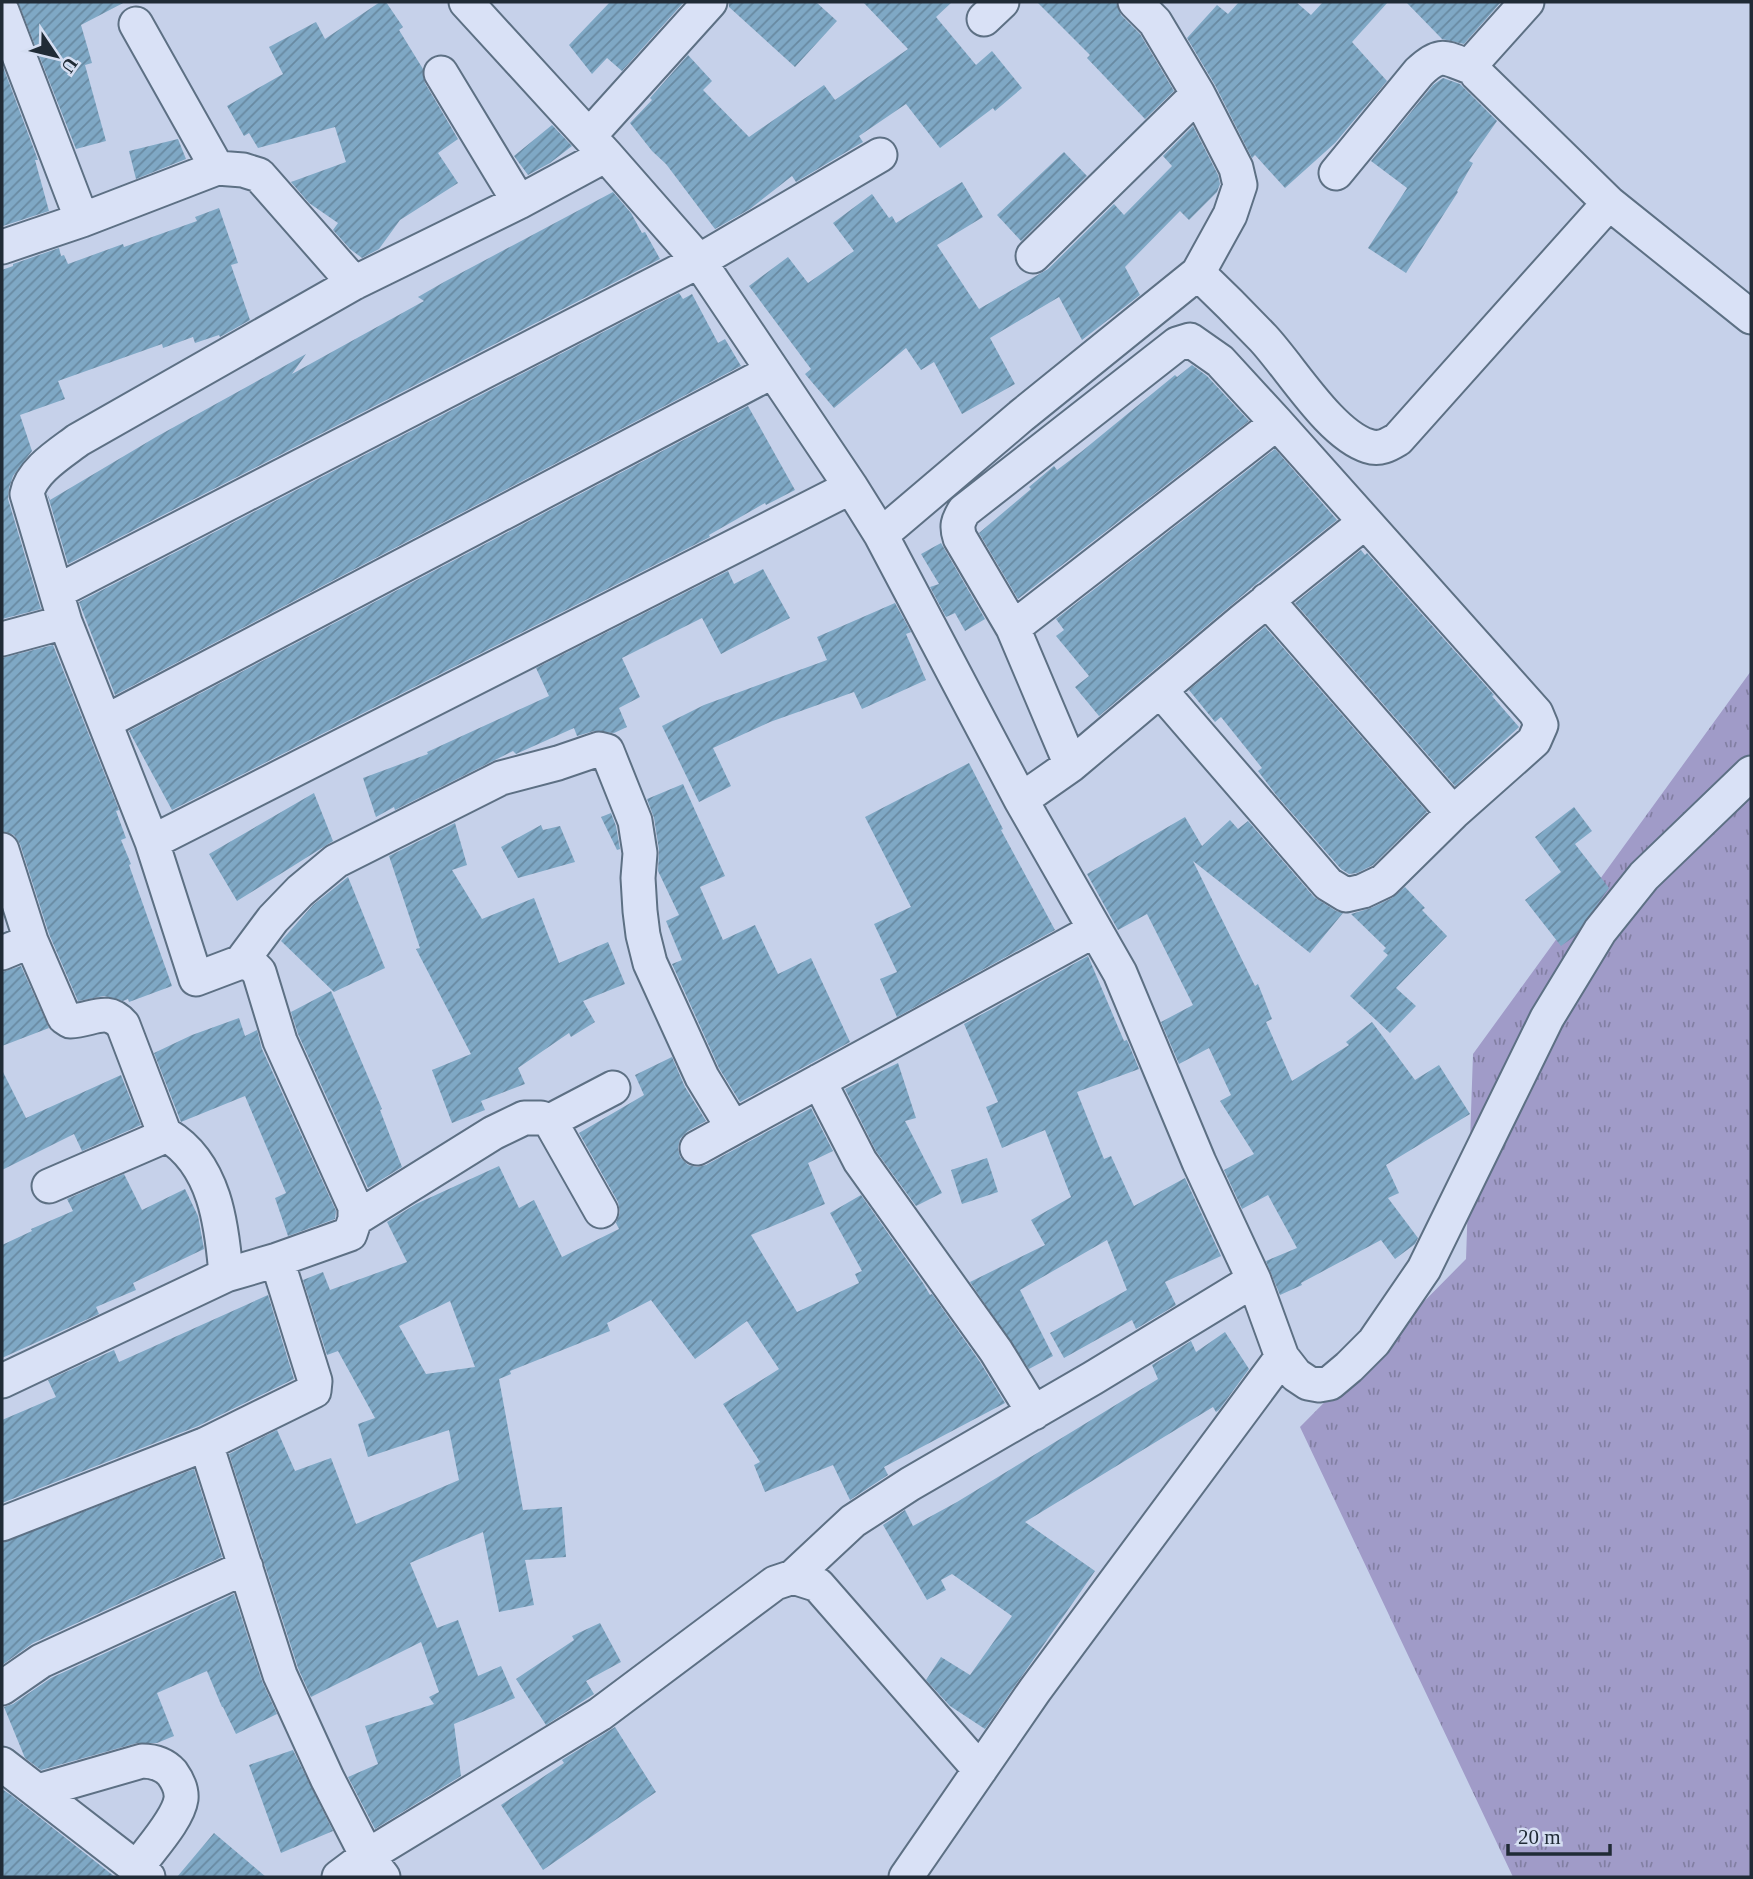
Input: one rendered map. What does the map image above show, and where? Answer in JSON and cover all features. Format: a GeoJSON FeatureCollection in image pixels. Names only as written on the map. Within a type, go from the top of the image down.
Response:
{"type":"FeatureCollection","features":[{"type":"Feature","properties":{"kind":"street"},"geometry":{"type":"LineString","coordinates":[[466,2],[699,261],[881,535],[1021,800],[1120,973],[1199,1162],[1254,1280],[1282,1357],[1296,1375],[1308,1383],[1329,1383],[1374,1342],[1424,1269],[1547,1018],[1600,931],[1644,876],[1751,773]]}},
{"type":"Feature","properties":{"kind":"street"},"geometry":{"type":"LineString","coordinates":[[2,1381],[226,1275],[350,1234],[355,1219],[355,1206],[280,1041],[259,972],[250,963],[241,962],[196,979],[152,842],[62,606],[27,494],[31,482],[78,440],[354,283],[519,202],[597,145],[710,2]]}},
{"type":"Feature","properties":{"kind":"street"},"geometry":{"type":"LineString","coordinates":[[881,535],[1021,416],[1198,273],[1230,215],[1240,185],[1236,168],[1198,94],[1155,22],[1135,2]]}},
{"type":"Feature","properties":{"kind":"street"},"geometry":{"type":"LineString","coordinates":[[1473,68],[1474,61],[1527,2]]}},
{"type":"Feature","properties":{"kind":"street"},"geometry":{"type":"LineString","coordinates":[[2,10],[82,220]]}},
{"type":"Feature","properties":{"kind":"street"},"geometry":{"type":"LineString","coordinates":[[136,24],[217,168]]}},
{"type":"Feature","properties":{"kind":"street"},"geometry":{"type":"LineString","coordinates":[[1336,173],[1419,72],[1440,56],[1473,68],[1609,203],[1751,317]]}},
{"type":"Feature","properties":{"kind":"street"},"geometry":{"type":"LineString","coordinates":[[441,73],[519,202]]}},
{"type":"Feature","properties":{"kind":"street"},"geometry":{"type":"LineString","coordinates":[[1033,256],[1198,94]]}},
{"type":"Feature","properties":{"kind":"street"},"geometry":{"type":"LineString","coordinates":[[2,639],[699,261],[880,155]]}},
{"type":"Feature","properties":{"kind":"street"},"geometry":{"type":"LineString","coordinates":[[2,247],[82,220],[217,168],[243,170],[258,175],[354,283]]}},
{"type":"Feature","properties":{"kind":"street"},"geometry":{"type":"LineString","coordinates":[[1198,273],[1264,338],[1333,423],[1359,442],[1370,447],[1384,447],[1398,439],[1609,203]]}},
{"type":"Feature","properties":{"kind":"street"},"geometry":{"type":"LineString","coordinates":[[1072,765],[1013,628],[960,538],[956,526],[964,511],[1177,344],[1190,340],[1220,361],[1536,713],[1541,725],[1534,741],[1453,813],[1384,881],[1363,891],[1346,895],[1337,892],[1328,884],[1160,690]]}},
{"type":"Feature","properties":{"kind":"street"},"geometry":{"type":"LineString","coordinates":[[105,722],[773,371]]}},
{"type":"Feature","properties":{"kind":"street"},"geometry":{"type":"LineString","coordinates":[[1013,628],[1277,424]]}},
{"type":"Feature","properties":{"kind":"street"},"geometry":{"type":"LineString","coordinates":[[152,842],[851,487]]}},
{"type":"Feature","properties":{"kind":"street"},"geometry":{"type":"LineString","coordinates":[[1021,800],[1072,765],[1267,600],[1365,522]]}},
{"type":"Feature","properties":{"kind":"street"},"geometry":{"type":"LineString","coordinates":[[1267,600],[1453,813]]}},
{"type":"Feature","properties":{"kind":"street"},"geometry":{"type":"LineString","coordinates":[[241,962],[273,919],[300,891],[336,861],[501,778],[599,749],[607,751],[635,821],[640,853],[638,878],[642,923],[650,963],[702,1077],[733,1128]]}},
{"type":"Feature","properties":{"kind":"street"},"geometry":{"type":"LineString","coordinates":[[2,850],[17,947],[64,1017],[70,1021],[108,1014],[116,1017],[123,1026],[165,1135],[185,1150],[210,1188],[222,1223],[226,1275]]}},
{"type":"Feature","properties":{"kind":"street"},"geometry":{"type":"LineString","coordinates":[[697,1148],[1095,930]]}},
{"type":"Feature","properties":{"kind":"street"},"geometry":{"type":"LineString","coordinates":[[819,1081],[860,1161],[989,1340],[1034,1413]]}},
{"type":"Feature","properties":{"kind":"street"},"geometry":{"type":"LineString","coordinates":[[550,1122],[613,1088]]}},
{"type":"Feature","properties":{"kind":"street"},"geometry":{"type":"LineString","coordinates":[[355,1219],[494,1133],[524,1118],[541,1118],[550,1122],[601,1211]]}},
{"type":"Feature","properties":{"kind":"street"},"geometry":{"type":"LineString","coordinates":[[49,1186],[165,1135]]}},
{"type":"Feature","properties":{"kind":"street"},"geometry":{"type":"LineString","coordinates":[[2,1524],[206,1444],[311,1394],[316,1381],[277,1260]]}},
{"type":"Feature","properties":{"kind":"street"},"geometry":{"type":"LineString","coordinates":[[339,1877],[375,1867],[600,1714],[775,1583],[793,1577],[853,1521],[910,1484],[1034,1413],[1254,1280]]}},
{"type":"Feature","properties":{"kind":"street"},"geometry":{"type":"LineString","coordinates":[[906,1877],[1035,1690],[1282,1357]]}},
{"type":"Feature","properties":{"kind":"street"},"geometry":{"type":"LineString","coordinates":[[206,1444],[280,1675],[327,1777],[375,1867]]}},
{"type":"Feature","properties":{"kind":"street"},"geometry":{"type":"LineString","coordinates":[[2,1688],[41,1661],[246,1567]]}},
{"type":"Feature","properties":{"kind":"street"},"geometry":{"type":"LineString","coordinates":[[793,1577],[818,1585],[980,1770]]}},
{"type":"Feature","properties":{"kind":"street"},"geometry":{"type":"LineString","coordinates":[[2,1764],[142,1873],[176,1813],[181,1799],[180,1787],[166,1768],[155,1762],[142,1761],[38,1791]]}},
{"type":"Feature","properties":{"kind":"green space"},"geometry":{"type":"Polygon","coordinates":[[[1751,671],[1751,1877],[1513,1877],[1300,1427],[1466,1259],[1473,1054],[1751,671]]]}},
{"type":"Feature","properties":{"kind":"building"},"geometry":{"type":"Polygon","coordinates":[[[18,2],[125,2],[81,25],[92,63],[85,65],[106,141],[76,149],[18,2]]]}},
{"type":"Feature","properties":{"kind":"building"},"geometry":{"type":"Polygon","coordinates":[[[380,2],[386,2],[403,27],[399,30],[423,69],[425,83],[458,139],[438,153],[458,183],[400,220],[379,249],[362,258],[333,230],[338,223],[309,203],[291,182],[346,162],[335,127],[258,148],[249,133],[244,136],[227,106],[283,74],[269,47],[316,22],[325,39],[380,2]]]}},
{"type":"Feature","properties":{"kind":"building"},"geometry":{"type":"Polygon","coordinates":[[[610,2],[684,2],[622,71],[607,58],[592,74],[569,45],[610,2]]]}},
{"type":"Feature","properties":{"kind":"building"},"geometry":{"type":"Polygon","coordinates":[[[729,2],[816,2],[837,21],[795,67],[729,7],[729,2]]]}},
{"type":"Feature","properties":{"kind":"building"},"geometry":{"type":"Polygon","coordinates":[[[863,2],[952,2],[936,17],[976,65],[992,51],[1022,88],[995,111],[993,108],[940,148],[906,104],[859,136],[863,142],[796,182],[792,176],[750,209],[715,229],[666,164],[630,123],[688,55],[712,81],[703,90],[749,137],[824,85],[835,100],[908,49],[863,2]]]}},
{"type":"Feature","properties":{"kind":"building"},"geometry":{"type":"Polygon","coordinates":[[[1037,2],[1116,2],[1121,15],[1140,34],[1174,91],[1145,119],[1087,58],[1090,55],[1037,2]]]}},
{"type":"Feature","properties":{"kind":"building"},"geometry":{"type":"Polygon","coordinates":[[[1239,2],[1296,2],[1311,15],[1323,2],[1388,2],[1352,42],[1387,81],[1335,143],[1285,188],[1255,155],[1252,158],[1215,85],[1187,38],[1217,5],[1228,14],[1239,2]]]}},
{"type":"Feature","properties":{"kind":"building"},"geometry":{"type":"Polygon","coordinates":[[[1406,2],[1501,2],[1464,44],[1442,39],[1406,2]]]}},
{"type":"Feature","properties":{"kind":"building"},"geometry":{"type":"Polygon","coordinates":[[[2,64],[38,160],[35,160],[49,211],[3,226],[2,64]]]}},
{"type":"Feature","properties":{"kind":"building"},"geometry":{"type":"Polygon","coordinates":[[[1443,78],[1460,84],[1497,121],[1469,161],[1473,163],[1458,192],[1406,273],[1368,248],[1407,188],[1371,161],[1433,85],[1443,78]]]}},
{"type":"Feature","properties":{"kind":"building"},"geometry":{"type":"Polygon","coordinates":[[[552,125],[572,146],[528,175],[514,156],[552,125]]]}},
{"type":"Feature","properties":{"kind":"building"},"geometry":{"type":"Polygon","coordinates":[[[1193,126],[1220,184],[1217,192],[1189,220],[1180,211],[1125,267],[1140,295],[1082,340],[1059,297],[990,338],[1015,384],[962,414],[934,362],[921,370],[906,348],[834,408],[805,374],[811,369],[749,286],[788,257],[808,283],[854,251],[833,223],[872,194],[889,218],[892,216],[896,223],[962,182],[983,217],[937,245],[979,309],[1048,269],[1114,204],[1124,215],[1172,166],[1163,156],[1193,126]]]}},
{"type":"Feature","properties":{"kind":"building"},"geometry":{"type":"Polygon","coordinates":[[[178,139],[186,159],[136,179],[129,151],[178,139]]]}},
{"type":"Feature","properties":{"kind":"building"},"geometry":{"type":"Polygon","coordinates":[[[1064,152],[1087,176],[1021,241],[997,215],[1064,152]]]}},
{"type":"Feature","properties":{"kind":"building"},"geometry":{"type":"Polygon","coordinates":[[[613,192],[631,213],[642,233],[645,232],[660,259],[68,564],[47,493],[50,500],[156,437],[306,354],[292,374],[424,301],[418,297],[444,282],[613,192]]]}},
{"type":"Feature","properties":{"kind":"building"},"geometry":{"type":"Polygon","coordinates":[[[219,208],[238,263],[231,265],[250,320],[220,337],[219,335],[195,343],[193,337],[163,348],[162,344],[58,381],[65,399],[20,415],[32,451],[13,476],[8,499],[41,609],[2,619],[2,270],[59,248],[61,256],[64,255],[68,264],[197,221],[195,217],[219,208]]]}},
{"type":"Feature","properties":{"kind":"building"},"geometry":{"type":"Polygon","coordinates":[[[679,293],[683,299],[692,294],[718,343],[725,339],[741,366],[115,695],[79,602],[679,293]]]}},
{"type":"Feature","properties":{"kind":"building"},"geometry":{"type":"Polygon","coordinates":[[[1192,365],[1207,376],[1249,421],[1018,599],[979,533],[1054,466],[1057,470],[1175,375],[1177,377],[1192,365]]]}},
{"type":"Feature","properties":{"kind":"building"},"geometry":{"type":"Polygon","coordinates":[[[748,406],[795,490],[766,505],[765,503],[709,535],[710,537],[172,810],[129,731],[748,406]]]}},
{"type":"Feature","properties":{"kind":"building"},"geometry":{"type":"Polygon","coordinates":[[[1275,449],[1337,520],[1099,716],[1075,687],[1089,676],[1056,636],[1064,630],[1056,619],[1275,449]]]}},
{"type":"Feature","properties":{"kind":"building"},"geometry":{"type":"Polygon","coordinates":[[[941,543],[985,619],[965,631],[955,613],[946,617],[930,587],[939,584],[921,554],[941,543]]]}},
{"type":"Feature","properties":{"kind":"building"},"geometry":{"type":"Polygon","coordinates":[[[1361,550],[1365,555],[1367,553],[1494,695],[1492,696],[1519,727],[1455,786],[1295,603],[1361,550]]]}},
{"type":"Feature","properties":{"kind":"building"},"geometry":{"type":"Polygon","coordinates":[[[763,569],[790,618],[721,654],[702,618],[622,658],[640,697],[619,708],[627,727],[614,733],[594,731],[577,736],[574,728],[516,754],[513,751],[376,817],[363,778],[428,754],[427,752],[549,696],[536,668],[728,571],[734,584],[763,569]]]}},
{"type":"Feature","properties":{"kind":"building"},"geometry":{"type":"Polygon","coordinates":[[[895,603],[911,632],[906,634],[926,680],[862,709],[854,692],[770,722],[713,748],[731,786],[699,802],[662,726],[704,705],[827,660],[817,637],[895,603]]]}},
{"type":"Feature","properties":{"kind":"building"},"geometry":{"type":"Polygon","coordinates":[[[1265,627],[1427,812],[1373,865],[1357,873],[1349,874],[1341,869],[1277,796],[1258,771],[1262,768],[1221,717],[1215,722],[1189,690],[1265,627]]]}},
{"type":"Feature","properties":{"kind":"building"},"geometry":{"type":"Polygon","coordinates":[[[53,645],[119,810],[116,811],[126,838],[121,840],[172,986],[129,1002],[128,999],[123,1001],[104,996],[78,1001],[49,934],[20,844],[14,835],[2,831],[2,658],[53,645]]]}},
{"type":"Feature","properties":{"kind":"building"},"geometry":{"type":"Polygon","coordinates":[[[969,763],[1003,829],[1001,830],[1055,930],[897,1017],[880,979],[897,972],[874,924],[911,907],[865,817],[969,763]]]}},
{"type":"Feature","properties":{"kind":"building"},"geometry":{"type":"Polygon","coordinates":[[[683,784],[725,876],[700,887],[723,940],[755,925],[778,974],[811,958],[850,1042],[740,1102],[719,1068],[672,964],[682,960],[666,921],[679,915],[658,871],[659,850],[654,818],[647,799],[683,784]]]}},
{"type":"Feature","properties":{"kind":"building"},"geometry":{"type":"Polygon","coordinates":[[[314,793],[333,841],[237,901],[209,854],[314,793]]]}},
{"type":"Feature","properties":{"kind":"building"},"geometry":{"type":"Polygon","coordinates":[[[1574,807],[1592,831],[1575,844],[1609,888],[1575,936],[1561,946],[1525,900],[1561,872],[1535,837],[1574,807]]]}},
{"type":"Feature","properties":{"kind":"building"},"geometry":{"type":"Polygon","coordinates":[[[611,813],[620,849],[617,850],[601,817],[611,813]]]}},
{"type":"Feature","properties":{"kind":"building"},"geometry":{"type":"Polygon","coordinates":[[[1185,817],[1202,846],[1230,820],[1238,829],[1248,821],[1314,897],[1343,913],[1310,953],[1193,861],[1255,986],[1258,984],[1272,1019],[1266,1022],[1292,1081],[1349,1045],[1346,1042],[1372,1022],[1415,1080],[1439,1065],[1470,1114],[1386,1165],[1399,1193],[1388,1198],[1418,1238],[1415,1244],[1395,1259],[1381,1240],[1280,1295],[1266,1261],[1297,1248],[1268,1195],[1242,1209],[1224,1170],[1254,1154],[1220,1101],[1231,1095],[1209,1048],[1179,1064],[1161,1022],[1193,1005],[1147,914],[1118,930],[1087,874],[1185,817]]]}},
{"type":"Feature","properties":{"kind":"building"},"geometry":{"type":"Polygon","coordinates":[[[455,823],[467,865],[452,870],[482,919],[534,898],[559,963],[608,942],[625,984],[583,1001],[595,1022],[571,1037],[569,1033],[518,1068],[525,1084],[481,1101],[485,1110],[452,1123],[432,1070],[471,1054],[416,949],[420,948],[389,856],[455,823]]]}},
{"type":"Feature","properties":{"kind":"building"},"geometry":{"type":"Polygon","coordinates":[[[541,825],[543,830],[560,826],[575,862],[518,878],[501,847],[541,825]]]}},
{"type":"Feature","properties":{"kind":"building"},"geometry":{"type":"Polygon","coordinates":[[[348,877],[385,968],[334,992],[281,941],[313,905],[348,877]]]}},
{"type":"Feature","properties":{"kind":"building"},"geometry":{"type":"Polygon","coordinates":[[[1405,887],[1447,936],[1396,988],[1416,1006],[1390,1033],[1350,996],[1388,955],[1383,951],[1386,948],[1351,914],[1392,898],[1405,887]]]}},
{"type":"Feature","properties":{"kind":"building"},"geometry":{"type":"Polygon","coordinates":[[[1088,956],[1124,1041],[1127,1040],[1139,1069],[1077,1092],[1104,1159],[1111,1156],[1134,1206],[1185,1178],[1221,1256],[1165,1282],[1176,1305],[1136,1329],[1132,1320],[1064,1358],[1050,1333],[1127,1290],[1107,1240],[1020,1290],[1053,1356],[1029,1369],[970,1282],[1045,1245],[1031,1220],[1071,1197],[1045,1130],[1002,1148],[986,1107],[998,1102],[964,1024],[1088,956]]]}},
{"type":"Feature","properties":{"kind":"building"},"geometry":{"type":"Polygon","coordinates":[[[21,966],[49,1028],[2,1046],[2,972],[21,966]]]}},
{"type":"Feature","properties":{"kind":"building"},"geometry":{"type":"Polygon","coordinates":[[[331,991],[382,1109],[380,1110],[402,1167],[368,1188],[298,1034],[291,1012],[331,991]]]}},
{"type":"Feature","properties":{"kind":"building"},"geometry":{"type":"Polygon","coordinates":[[[239,1018],[245,1036],[257,1030],[262,1049],[336,1211],[335,1219],[288,1236],[275,1198],[286,1193],[245,1096],[181,1122],[154,1053],[192,1035],[239,1018]]]}},
{"type":"Feature","properties":{"kind":"building"},"geometry":{"type":"Polygon","coordinates":[[[672,1057],[685,1087],[706,1121],[688,1131],[680,1139],[678,1148],[680,1157],[688,1165],[697,1167],[706,1165],[811,1108],[833,1151],[808,1163],[825,1204],[751,1235],[797,1312],[859,1283],[855,1274],[862,1271],[830,1213],[861,1195],[980,1362],[1005,1403],[884,1467],[888,1475],[850,1500],[833,1465],[765,1492],[754,1465],[760,1462],[723,1404],[779,1369],[747,1321],[695,1359],[651,1300],[607,1323],[610,1331],[510,1371],[511,1374],[499,1379],[523,1510],[562,1507],[566,1557],[525,1560],[534,1605],[499,1612],[483,1532],[410,1563],[437,1628],[458,1620],[478,1676],[501,1666],[515,1698],[454,1724],[461,1776],[375,1829],[348,1777],[378,1764],[365,1726],[434,1704],[429,1697],[439,1692],[421,1642],[311,1697],[298,1668],[229,1454],[277,1430],[295,1471],[331,1458],[356,1524],[459,1480],[449,1430],[368,1457],[358,1424],[375,1418],[338,1351],[327,1355],[303,1280],[323,1272],[330,1290],[407,1262],[387,1222],[416,1204],[499,1166],[519,1208],[534,1200],[562,1257],[619,1229],[616,1223],[620,1212],[618,1202],[579,1133],[644,1095],[635,1075],[672,1057]],[[450,1301],[399,1326],[426,1374],[475,1367],[450,1301]]]}},
{"type":"Feature","properties":{"kind":"building"},"geometry":{"type":"Polygon","coordinates":[[[898,1063],[916,1118],[905,1121],[942,1193],[916,1206],[876,1151],[845,1089],[898,1063]]]}},
{"type":"Feature","properties":{"kind":"building"},"geometry":{"type":"Polygon","coordinates":[[[2,1070],[26,1118],[121,1075],[141,1125],[82,1151],[74,1134],[2,1170],[2,1070]]]}},
{"type":"Feature","properties":{"kind":"building"},"geometry":{"type":"Polygon","coordinates":[[[987,1158],[998,1192],[962,1204],[951,1170],[987,1158]]]}},
{"type":"Feature","properties":{"kind":"building"},"geometry":{"type":"Polygon","coordinates":[[[124,1174],[142,1210],[185,1189],[198,1216],[204,1249],[133,1283],[136,1290],[96,1307],[99,1314],[2,1358],[2,1245],[73,1211],[67,1199],[124,1174]]]}},
{"type":"Feature","properties":{"kind":"building"},"geometry":{"type":"Polygon","coordinates":[[[268,1295],[294,1379],[198,1426],[2,1503],[2,1420],[56,1397],[48,1380],[114,1350],[119,1362],[268,1295]]]}},
{"type":"Feature","properties":{"kind":"building"},"geometry":{"type":"Polygon","coordinates":[[[1225,1332],[1249,1369],[1219,1410],[1216,1412],[1213,1407],[1025,1522],[1095,1571],[985,1729],[950,1706],[926,1680],[941,1657],[970,1675],[1012,1616],[952,1574],[941,1580],[946,1590],[927,1600],[883,1525],[905,1510],[913,1526],[957,1502],[1158,1379],[1152,1365],[1191,1341],[1196,1352],[1225,1332]]]}},
{"type":"Feature","properties":{"kind":"building"},"geometry":{"type":"Polygon","coordinates":[[[194,1469],[222,1557],[33,1643],[2,1665],[2,1543],[194,1469]]]}},
{"type":"Feature","properties":{"kind":"building"},"geometry":{"type":"Polygon","coordinates":[[[234,1594],[262,1681],[277,1714],[236,1734],[207,1671],[157,1693],[174,1736],[157,1743],[137,1743],[41,1770],[25,1758],[4,1707],[13,1704],[51,1678],[234,1594]]]}},
{"type":"Feature","properties":{"kind":"building"},"geometry":{"type":"Polygon","coordinates":[[[600,1623],[621,1662],[586,1681],[594,1694],[546,1725],[516,1679],[574,1640],[572,1636],[600,1623]]]}},
{"type":"Feature","properties":{"kind":"building"},"geometry":{"type":"Polygon","coordinates":[[[615,1727],[656,1792],[543,1870],[501,1805],[564,1763],[562,1760],[615,1727]]]}},
{"type":"Feature","properties":{"kind":"building"},"geometry":{"type":"Polygon","coordinates":[[[293,1750],[333,1831],[281,1853],[249,1765],[293,1750]]]}},
{"type":"Feature","properties":{"kind":"building"},"geometry":{"type":"Polygon","coordinates":[[[2,1789],[11,1795],[115,1877],[2,1877],[2,1789]]]}},
{"type":"Feature","properties":{"kind":"building"},"geometry":{"type":"Polygon","coordinates":[[[214,1833],[266,1877],[177,1877],[214,1833]]]}}]}
